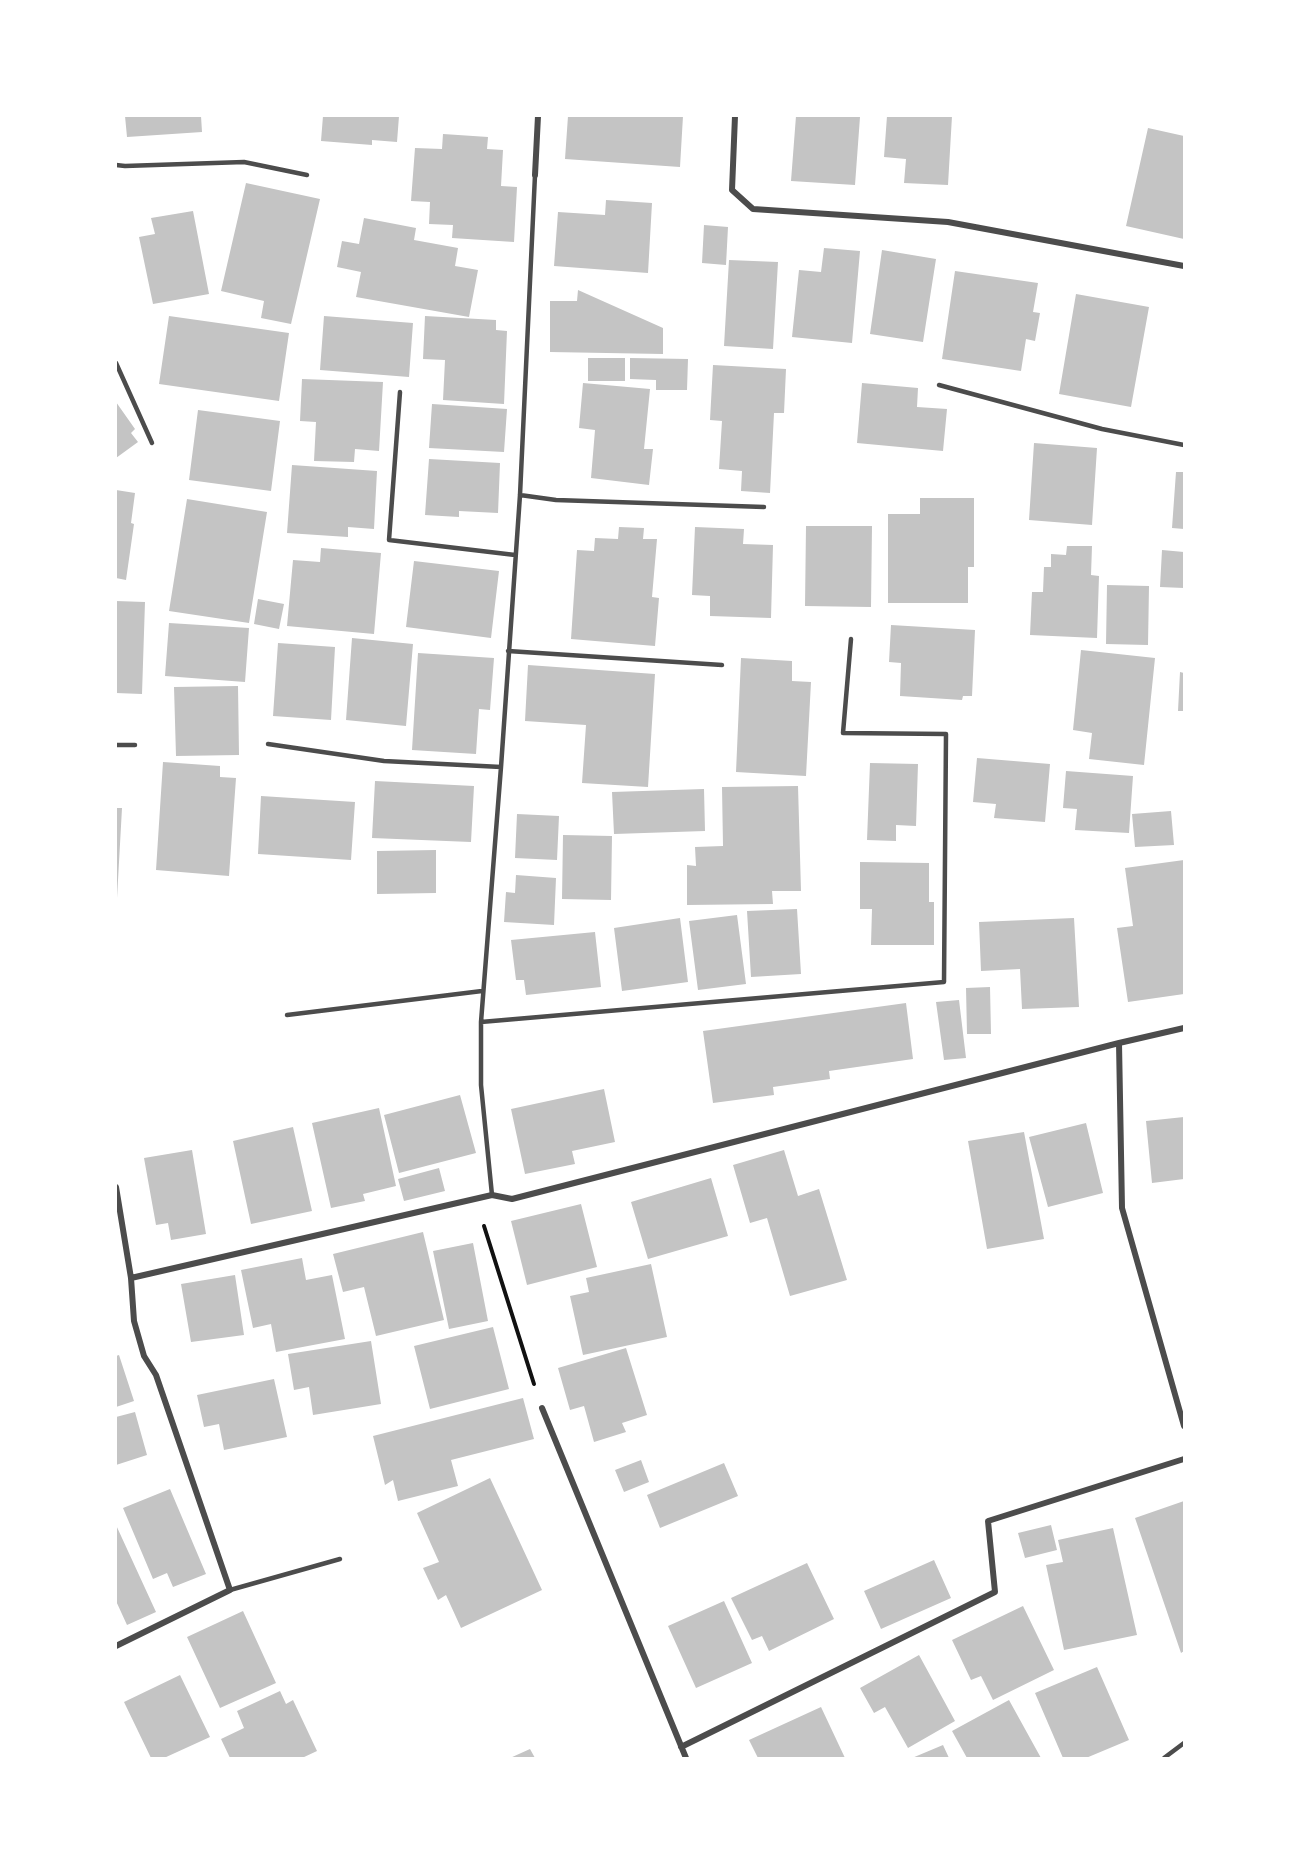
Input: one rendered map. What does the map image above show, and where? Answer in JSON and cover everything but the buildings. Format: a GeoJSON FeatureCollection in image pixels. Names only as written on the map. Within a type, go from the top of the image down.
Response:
{"type":"FeatureCollection","features":[{"type":"Feature","properties":{"kind":"street"},"geometry":{"type":"LineString","coordinates":[[535,175],[538,116]]}},
{"type":"Feature","properties":{"kind":"street"},"geometry":{"type":"LineString","coordinates":[[735,116],[732,190],[753,209],[948,222],[1185,266]]}},
{"type":"Feature","properties":{"kind":"street"},"geometry":{"type":"LineString","coordinates":[[131,1278],[492,1195],[512,1199],[1119,1042],[1185,1028]]}},
{"type":"Feature","properties":{"kind":"street"},"geometry":{"type":"LineString","coordinates":[[1119,1042],[1122,1208],[1185,1426]]}},
{"type":"Feature","properties":{"kind":"street"},"geometry":{"type":"LineString","coordinates":[[116,1187],[131,1278],[134,1321],[144,1356],[156,1375],[230,1590],[116,1646]]}},
{"type":"Feature","properties":{"kind":"street"},"geometry":{"type":"LineString","coordinates":[[542,1408],[686,1758]]}},
{"type":"Feature","properties":{"kind":"street"},"geometry":{"type":"LineString","coordinates":[[681,1747],[995,1592],[988,1521],[1185,1459]]}},
{"type":"Feature","properties":{"kind":"lane"},"geometry":{"type":"LineString","coordinates":[[116,165],[244,162],[307,175]]}},
{"type":"Feature","properties":{"kind":"lane"},"geometry":{"type":"LineString","coordinates":[[492,1195],[481,1085],[482,991],[501,767],[520,495],[535,175]]}},
{"type":"Feature","properties":{"kind":"lane"},"geometry":{"type":"LineString","coordinates":[[116,363],[152,443]]}},
{"type":"Feature","properties":{"kind":"lane"},"geometry":{"type":"LineString","coordinates":[[939,385],[1102,429],[1185,445]]}},
{"type":"Feature","properties":{"kind":"lane"},"geometry":{"type":"LineString","coordinates":[[399,392],[389,540],[515,555]]}},
{"type":"Feature","properties":{"kind":"lane"},"geometry":{"type":"LineString","coordinates":[[520,495],[556,500],[764,507]]}},
{"type":"Feature","properties":{"kind":"lane"},"geometry":{"type":"LineString","coordinates":[[481,1022],[944,982],[946,734],[843,733],[851,639]]}},
{"type":"Feature","properties":{"kind":"lane"},"geometry":{"type":"LineString","coordinates":[[508,651],[723,665]]}},
{"type":"Feature","properties":{"kind":"lane"},"geometry":{"type":"LineString","coordinates":[[268,744],[384,761],[501,767]]}},
{"type":"Feature","properties":{"kind":"lane"},"geometry":{"type":"LineString","coordinates":[[116,745],[135,745]]}},
{"type":"Feature","properties":{"kind":"lane"},"geometry":{"type":"LineString","coordinates":[[287,1016],[482,991]]}},
{"type":"Feature","properties":{"kind":"lane"},"geometry":{"type":"LineString","coordinates":[[230,1590],[340,1559]]}},
{"type":"Feature","properties":{"kind":"lane"},"geometry":{"type":"LineString","coordinates":[[1164,1758],[1185,1743]]}},
{"type":"Feature","properties":{"kind":"path"},"geometry":{"type":"LineString","coordinates":[[475,1199],[542,1408]]}}]}
